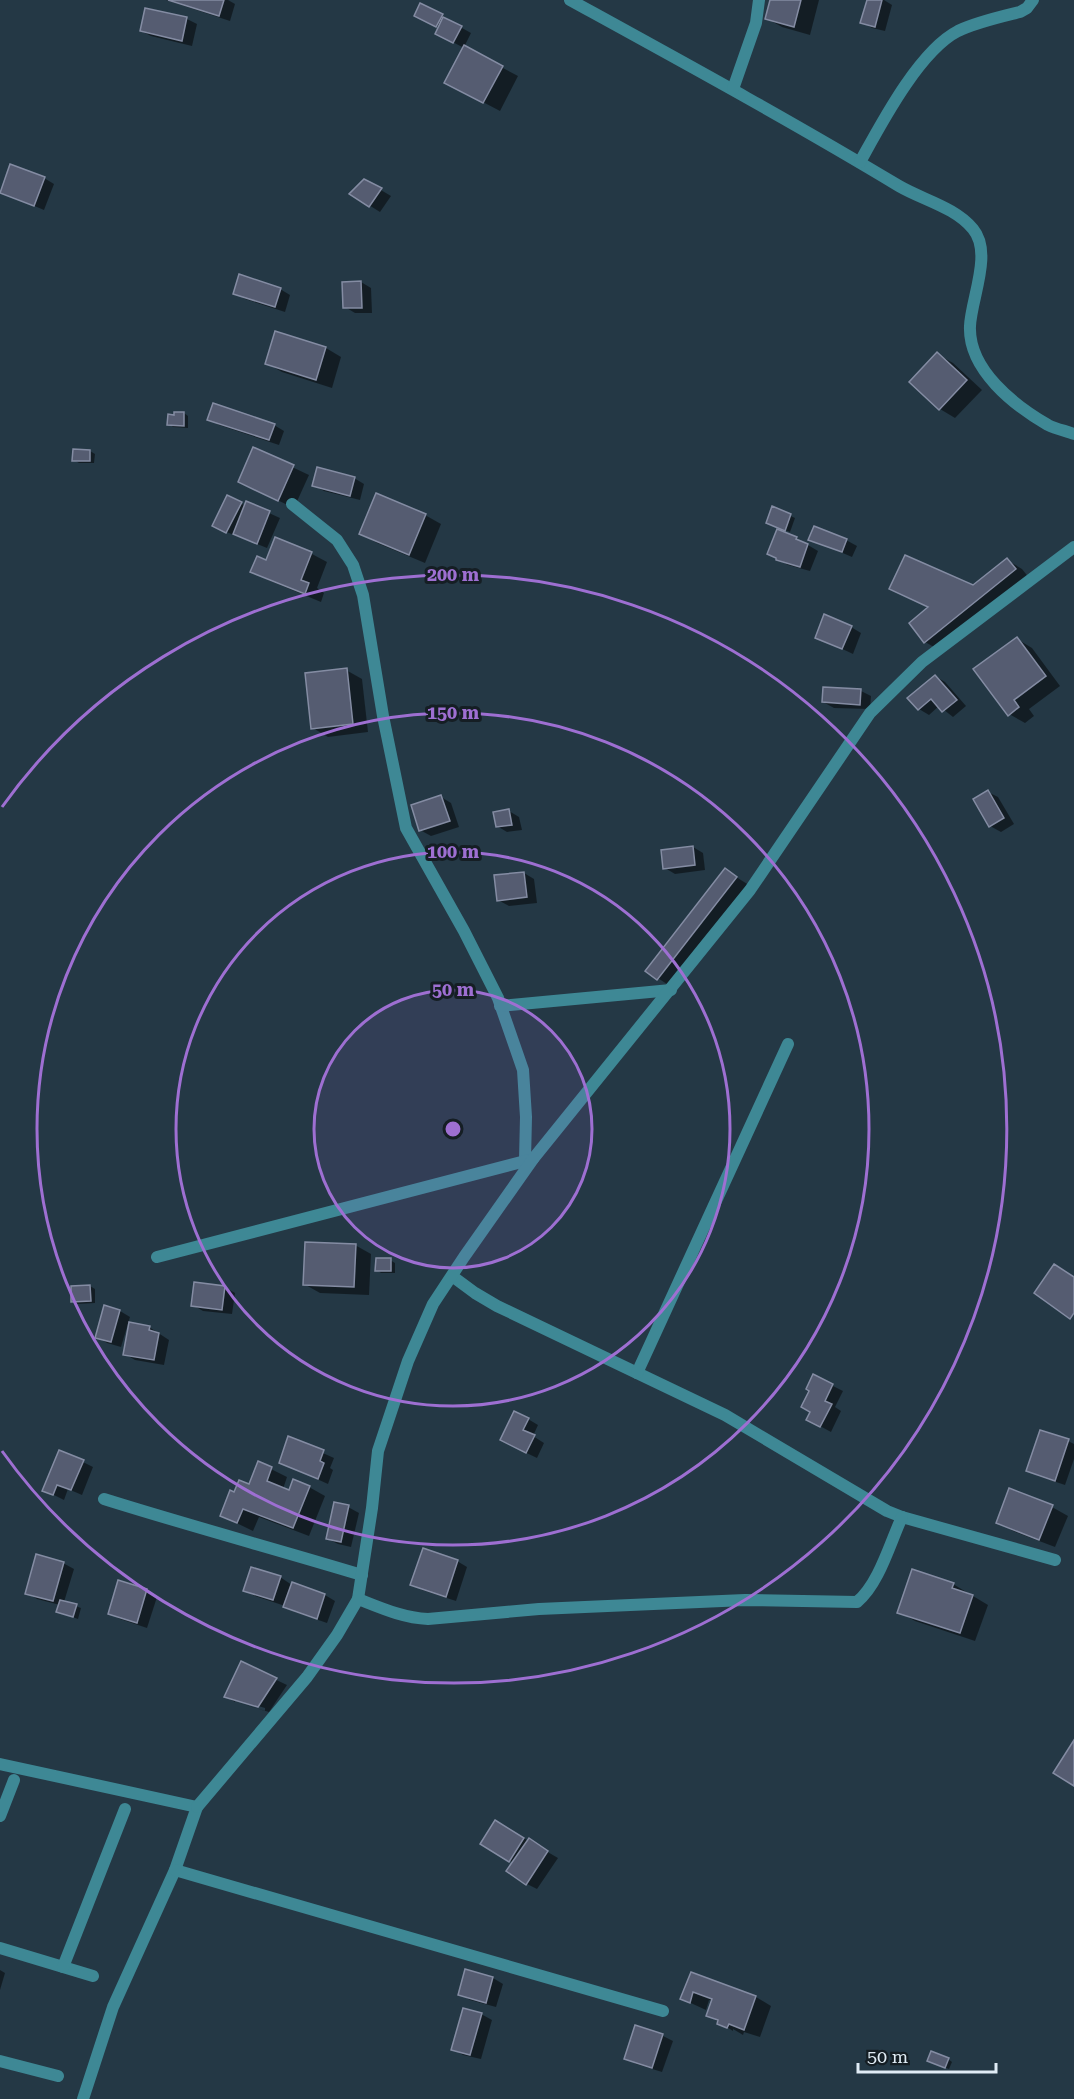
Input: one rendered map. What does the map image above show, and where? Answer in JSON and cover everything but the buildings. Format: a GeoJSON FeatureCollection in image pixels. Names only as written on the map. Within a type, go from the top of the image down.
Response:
{"type":"FeatureCollection","features":[{"type":"Feature","properties":{"kind":"street"},"geometry":{"type":"LineString","coordinates":[[570,0],[733,89],[903,188],[959,215],[975,231],[982,256],[970,327],[976,357],[990,378],[1022,408],[1050,426],[1074,434]]}},
{"type":"Feature","properties":{"kind":"street"},"geometry":{"type":"LineString","coordinates":[[733,89],[756,23],[759,0]]}},
{"type":"Feature","properties":{"kind":"street"},"geometry":{"type":"LineString","coordinates":[[860,162],[886,113],[927,57],[958,31],[1020,12],[1027,8],[1033,0]]}},
{"type":"Feature","properties":{"kind":"street"},"geometry":{"type":"LineString","coordinates":[[292,504],[337,540],[353,565],[363,595],[383,716],[406,828],[464,931],[500,1006],[523,1070],[529,1159]]}},
{"type":"Feature","properties":{"kind":"street"},"geometry":{"type":"LineString","coordinates":[[83,2099],[113,2007],[175,1870],[197,1807],[308,1677],[358,1599],[378,1451],[408,1361],[433,1304],[529,1159],[750,890],[870,713],[922,662],[1074,547]]}},
{"type":"Feature","properties":{"kind":"street"},"geometry":{"type":"LineString","coordinates":[[500,1006],[670,990]]}},
{"type":"Feature","properties":{"kind":"street"},"geometry":{"type":"LineString","coordinates":[[638,1373],[788,1044]]}},
{"type":"Feature","properties":{"kind":"street"},"geometry":{"type":"LineString","coordinates":[[157,1257],[529,1159]]}},
{"type":"Feature","properties":{"kind":"street"},"geometry":{"type":"LineString","coordinates":[[452,1275],[497,1306],[725,1415],[887,1511],[1055,1560]]}},
{"type":"Feature","properties":{"kind":"street"},"geometry":{"type":"LineString","coordinates":[[104,1499],[362,1575]]}},
{"type":"Feature","properties":{"kind":"street"},"geometry":{"type":"LineString","coordinates":[[358,1599],[399,1615],[428,1619],[539,1609],[722,1600],[858,1602],[865,1596],[874,1580],[902,1517]]}},
{"type":"Feature","properties":{"kind":"street"},"geometry":{"type":"LineString","coordinates":[[0,1764],[197,1807]]}},
{"type":"Feature","properties":{"kind":"street"},"geometry":{"type":"LineString","coordinates":[[0,1816],[14,1780]]}},
{"type":"Feature","properties":{"kind":"street"},"geometry":{"type":"LineString","coordinates":[[63,1967],[125,1809]]}},
{"type":"Feature","properties":{"kind":"street"},"geometry":{"type":"LineString","coordinates":[[175,1870],[663,2011]]}},
{"type":"Feature","properties":{"kind":"street"},"geometry":{"type":"LineString","coordinates":[[0,1948],[93,1976]]}},
{"type":"Feature","properties":{"kind":"street"},"geometry":{"type":"LineString","coordinates":[[0,2061],[58,2076]]}}]}
